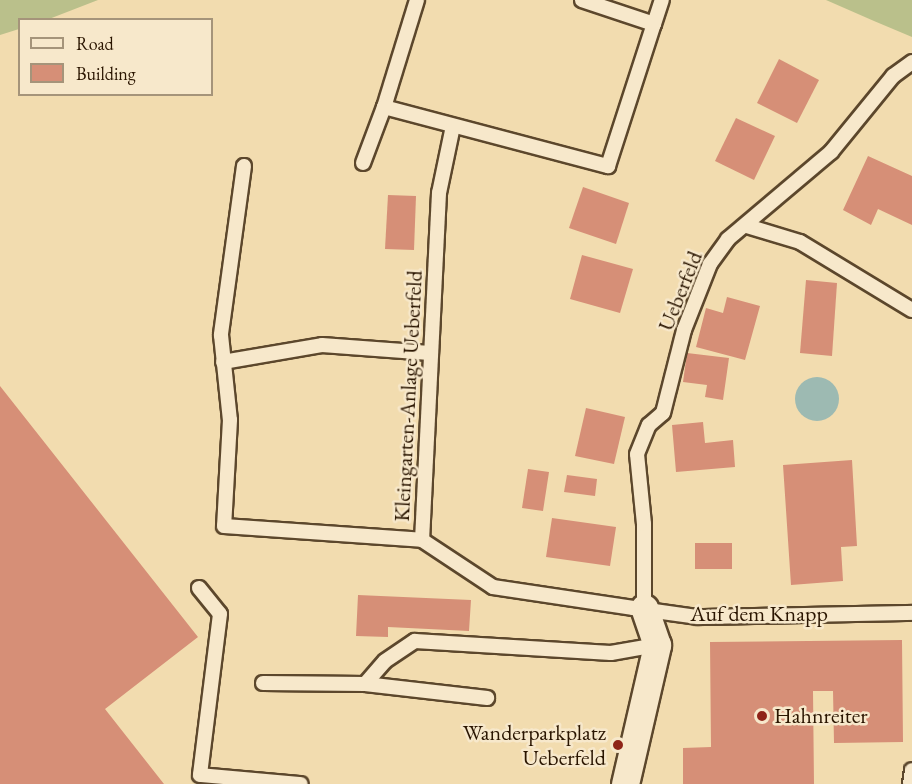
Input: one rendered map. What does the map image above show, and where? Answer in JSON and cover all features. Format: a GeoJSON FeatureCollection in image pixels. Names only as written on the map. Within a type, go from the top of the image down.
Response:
{"type":"FeatureCollection","features":[{"type":"Feature","properties":{"kind":"street"},"geometry":{"type":"LineString","coordinates":[[625,784],[657,645],[644,608]]}},
{"type":"Feature","properties":{"kind":"lane"},"geometry":{"type":"LineString","coordinates":[[363,164],[384,107],[417,0]]}},
{"type":"Feature","properties":{"kind":"lane"},"geometry":{"type":"LineString","coordinates":[[582,0],[654,24]]}},
{"type":"Feature","properties":{"kind":"lane"},"geometry":{"type":"LineString","coordinates":[[384,107],[608,166],[662,0]]}},
{"type":"Feature","properties":{"kind":"lane","name":"Ueberfeld"},"geometry":{"type":"LineString","coordinates":[[644,608],[644,524],[637,454],[649,425],[663,413],[684,330],[710,264],[728,239],[747,226],[831,152],[892,76],[912,62]]}},
{"type":"Feature","properties":{"kind":"lane","name":"Kleingarten-Anlage Ueberfeld"},"geometry":{"type":"LineString","coordinates":[[453,126],[439,193],[422,540],[493,587],[644,608]]}},
{"type":"Feature","properties":{"kind":"lane"},"geometry":{"type":"LineString","coordinates":[[244,166],[220,335],[230,420],[224,526],[422,540]]}},
{"type":"Feature","properties":{"kind":"lane"},"geometry":{"type":"LineString","coordinates":[[747,226],[775,232],[809,246],[912,310]]}},
{"type":"Feature","properties":{"kind":"lane"},"geometry":{"type":"LineString","coordinates":[[223,362],[322,345],[430,353]]}},
{"type":"Feature","properties":{"kind":"lane"},"geometry":{"type":"LineString","coordinates":[[199,588],[220,614],[200,775],[301,784]]}},
{"type":"Feature","properties":{"kind":"lane","name":"Auf dem Knapp"},"geometry":{"type":"LineString","coordinates":[[644,608],[698,616],[912,613]]}},
{"type":"Feature","properties":{"kind":"lane"},"geometry":{"type":"LineString","coordinates":[[365,684],[385,662],[415,641],[611,653],[613,650],[657,645]]}},
{"type":"Feature","properties":{"kind":"lane"},"geometry":{"type":"LineString","coordinates":[[263,683],[365,684],[487,698]]}},
{"type":"Feature","properties":{"kind":"lane"},"geometry":{"type":"LineString","coordinates":[[909,784],[912,770]]}},
{"type":"Feature","properties":{"kind":"green space"},"geometry":{"type":"Polygon","coordinates":[[[0,0],[98,0],[52,18],[18,18],[18,29],[0,35],[0,0]]]}},
{"type":"Feature","properties":{"kind":"green space"},"geometry":{"type":"Polygon","coordinates":[[[826,0],[912,0],[912,37],[874,21],[826,0]]]}},
{"type":"Feature","properties":{"kind":"water"},"geometry":{"type":"Polygon","coordinates":[[[817,377],[826,378],[833,383],[838,390],[838,408],[833,415],[826,420],[817,421],[808,420],[801,415],[796,408],[795,399],[796,390],[801,383],[808,378],[817,377]]]}},
{"type":"Feature","properties":{"kind":"building"},"geometry":{"type":"Polygon","coordinates":[[[779,59],[819,80],[797,123],[757,103],[779,59]]]}},
{"type":"Feature","properties":{"kind":"building"},"geometry":{"type":"Polygon","coordinates":[[[736,118],[775,136],[754,180],[715,161],[736,118]]]}},
{"type":"Feature","properties":{"kind":"building"},"geometry":{"type":"Polygon","coordinates":[[[868,156],[912,176],[912,225],[878,209],[871,225],[843,210],[868,156]]]}},
{"type":"Feature","properties":{"kind":"building"},"geometry":{"type":"Polygon","coordinates":[[[583,187],[629,203],[616,244],[569,228],[583,187]]]}},
{"type":"Feature","properties":{"kind":"building"},"geometry":{"type":"Polygon","coordinates":[[[388,195],[416,196],[414,250],[385,249],[388,195]]]}},
{"type":"Feature","properties":{"kind":"building"},"geometry":{"type":"Polygon","coordinates":[[[582,255],[633,269],[620,313],[570,299],[582,255]]]}},
{"type":"Feature","properties":{"kind":"building"},"geometry":{"type":"Polygon","coordinates":[[[806,280],[837,283],[832,356],[800,353],[806,280]]]}},
{"type":"Feature","properties":{"kind":"building"},"geometry":{"type":"Polygon","coordinates":[[[727,297],[760,306],[745,360],[696,347],[706,308],[723,313],[727,297]]]}},
{"type":"Feature","properties":{"kind":"building"},"geometry":{"type":"Polygon","coordinates":[[[687,353],[729,358],[723,400],[705,397],[707,385],[683,382],[687,353]]]}},
{"type":"Feature","properties":{"kind":"building"},"geometry":{"type":"Polygon","coordinates":[[[0,386],[198,637],[105,709],[164,784],[0,784],[0,386]]]}},
{"type":"Feature","properties":{"kind":"building"},"geometry":{"type":"Polygon","coordinates":[[[586,408],[625,417],[614,464],[575,456],[586,408]]]}},
{"type":"Feature","properties":{"kind":"building"},"geometry":{"type":"Polygon","coordinates":[[[703,422],[705,443],[733,440],[735,467],[676,472],[672,425],[703,422]]]}},
{"type":"Feature","properties":{"kind":"building"},"geometry":{"type":"Polygon","coordinates":[[[852,460],[857,546],[841,547],[843,581],[791,585],[783,465],[852,460]]]}},
{"type":"Feature","properties":{"kind":"building"},"geometry":{"type":"Polygon","coordinates":[[[528,469],[549,472],[543,511],[522,508],[528,469]]]}},
{"type":"Feature","properties":{"kind":"building"},"geometry":{"type":"Polygon","coordinates":[[[567,475],[597,479],[595,496],[564,492],[567,475]]]}},
{"type":"Feature","properties":{"kind":"building"},"geometry":{"type":"Polygon","coordinates":[[[552,518],[616,527],[610,566],[546,557],[552,518]]]}},
{"type":"Feature","properties":{"kind":"building"},"geometry":{"type":"Polygon","coordinates":[[[695,543],[732,543],[732,569],[695,569],[695,543]]]}},
{"type":"Feature","properties":{"kind":"building"},"geometry":{"type":"Polygon","coordinates":[[[358,595],[471,600],[469,631],[388,627],[388,637],[356,636],[358,595]]]}},
{"type":"Feature","properties":{"kind":"building","name":"Hahnreiter"},"geometry":{"type":"Polygon","coordinates":[[[902,640],[903,742],[834,743],[833,691],[813,691],[814,784],[683,784],[683,748],[711,747],[710,642],[902,640]]]}},
{"type":"Feature","properties":{"kind":"place","name":"Hahnreiter"},"geometry":{"type":"Point","coordinates":[762,716]}},
{"type":"Feature","properties":{"kind":"place","name":"Wanderparkplatz Ueberfeld"},"geometry":{"type":"Point","coordinates":[618,745]}}]}
